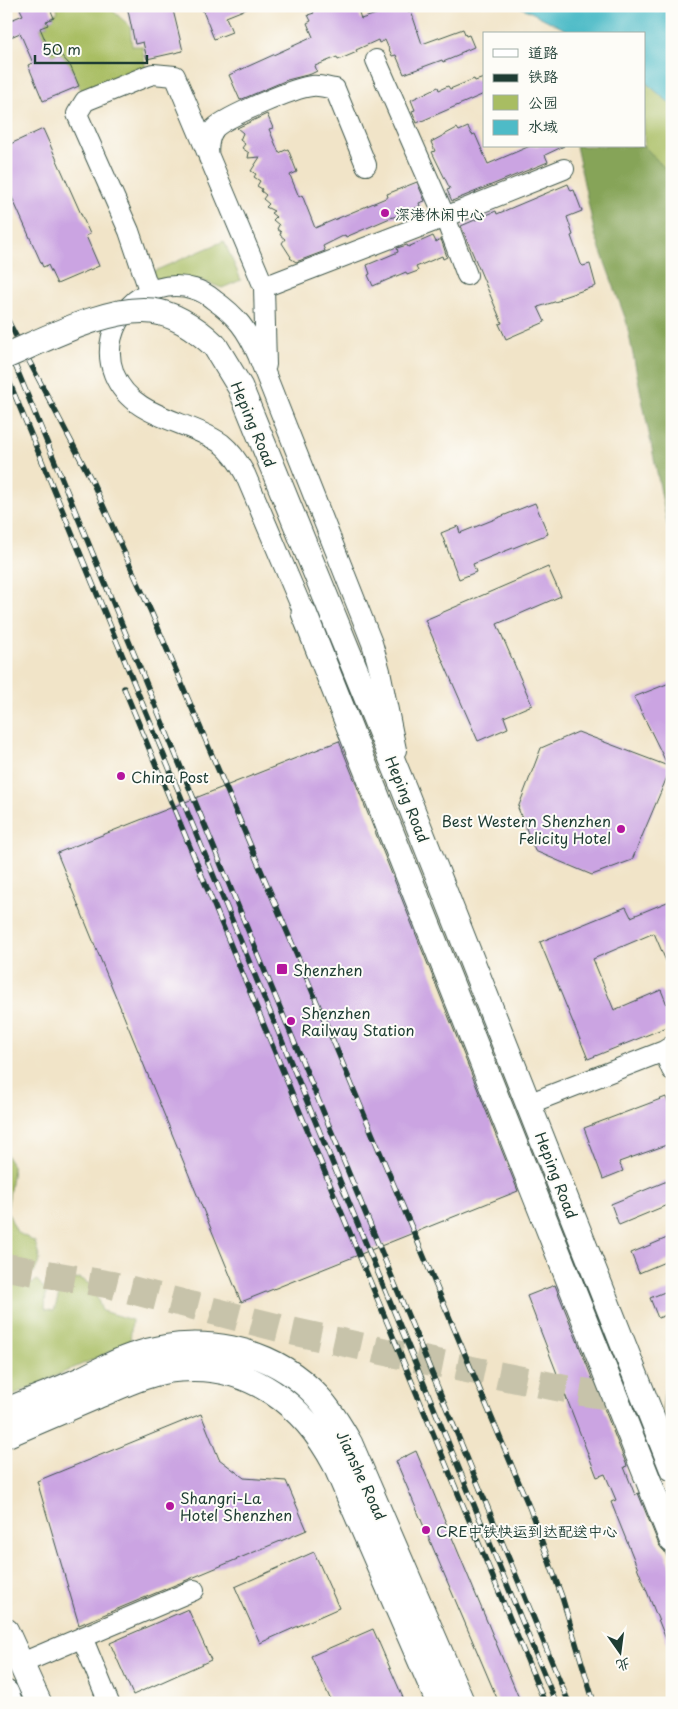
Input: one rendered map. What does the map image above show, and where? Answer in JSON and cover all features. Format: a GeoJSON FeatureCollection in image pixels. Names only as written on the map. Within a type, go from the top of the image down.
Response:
{"type":"FeatureCollection","features":[{"type":"Feature","properties":{"kind":"main road","name":"Heping Road"},"geometry":{"type":"LineString","coordinates":[[6,356],[72,328],[135,311],[153,311],[187,324],[202,334],[220,353],[240,387],[404,789],[672,1468]]}},
{"type":"Feature","properties":{"kind":"main road","name":"Heping Road"},"geometry":{"type":"LineString","coordinates":[[304,613],[672,1540]]}},
{"type":"Feature","properties":{"kind":"main road","name":"Jianshe Road"},"geometry":{"type":"LineString","coordinates":[[6,1411],[132,1356],[158,1349],[182,1346],[199,1344],[227,1347],[258,1356],[294,1375],[320,1398],[339,1424],[350,1444],[462,1703]]}},
{"type":"Feature","properties":{"kind":"main road","name":"Jianshe Road"},"geometry":{"type":"LineString","coordinates":[[6,1443],[17,1430],[129,1383],[179,1368],[206,1369],[238,1375],[267,1388],[290,1404],[308,1422],[325,1445],[439,1703]]}},
{"type":"Feature","properties":{"kind":"main road"},"geometry":{"type":"LineString","coordinates":[[6,1631],[39,1703]]}},
{"type":"Feature","properties":{"kind":"main road"},"geometry":{"type":"LineString","coordinates":[[6,1693],[10,1703]]}},
{"type":"Feature","properties":{"kind":"street"},"geometry":{"type":"LineString","coordinates":[[376,60],[445,217],[467,275]]}},
{"type":"Feature","properties":{"kind":"street","name":"Heping Road"},"geometry":{"type":"LineString","coordinates":[[150,293],[129,231],[77,114],[85,101],[153,74],[174,76],[264,287],[267,377]]}},
{"type":"Feature","properties":{"kind":"street"},"geometry":{"type":"LineString","coordinates":[[210,164],[208,152],[210,139],[215,128],[231,118],[294,91],[314,86],[335,89],[366,165]]}},
{"type":"Feature","properties":{"kind":"street"},"geometry":{"type":"LineString","coordinates":[[264,287],[564,169]]}},
{"type":"Feature","properties":{"kind":"street"},"geometry":{"type":"LineString","coordinates":[[304,613],[244,474],[231,453],[215,440],[136,403],[121,387],[115,377],[109,353],[114,327],[121,315],[130,306],[150,293],[179,286],[194,288],[208,295],[238,319],[252,342],[372,643],[380,671],[404,789]]}},
{"type":"Feature","properties":{"kind":"street"},"geometry":{"type":"LineString","coordinates":[[528,1104],[668,1048],[672,1070]]}},
{"type":"Feature","properties":{"kind":"street"},"geometry":{"type":"LineString","coordinates":[[22,1663],[194,1590]]}},
{"type":"Feature","properties":{"kind":"street"},"geometry":{"type":"LineString","coordinates":[[82,1637],[109,1703]]}},
{"type":"Feature","properties":{"kind":"green space"},"geometry":{"type":"Polygon","coordinates":[[[56,6],[111,6],[113,11],[130,26],[132,46],[142,46],[147,76],[85,101],[70,65],[59,53],[52,56],[40,28],[48,25],[46,21],[54,18],[53,14],[58,12],[56,6]]]}},
{"type":"Feature","properties":{"kind":"green space"},"geometry":{"type":"Polygon","coordinates":[[[646,83],[672,105],[672,288],[632,148],[646,148],[646,83]]]}},
{"type":"Feature","properties":{"kind":"green space"},"geometry":{"type":"Polygon","coordinates":[[[576,148],[646,148],[672,176],[672,547],[626,320],[595,235],[576,148]]]}},
{"type":"Feature","properties":{"kind":"green space"},"geometry":{"type":"Polygon","coordinates":[[[224,241],[241,280],[222,288],[200,280],[155,279],[152,272],[224,241]]]}},
{"type":"Feature","properties":{"kind":"green space"},"geometry":{"type":"Polygon","coordinates":[[[6,1153],[13,1169],[7,1211],[17,1232],[35,1242],[40,1260],[34,1273],[23,1261],[13,1271],[20,1286],[32,1284],[37,1280],[46,1291],[45,1309],[54,1311],[59,1294],[64,1286],[72,1280],[79,1278],[93,1286],[102,1311],[132,1320],[130,1343],[6,1398],[6,1153]]]}},
{"type":"Feature","properties":{"kind":"water"},"geometry":{"type":"Polygon","coordinates":[[[519,6],[672,6],[672,105],[646,83],[646,32],[570,32],[519,6]]]}},
{"type":"Feature","properties":{"kind":"building"},"geometry":{"type":"Polygon","coordinates":[[[26,6],[49,6],[54,18],[46,21],[48,25],[40,28],[52,56],[59,53],[70,65],[79,86],[43,101],[28,65],[33,63],[20,33],[6,39],[6,22],[23,15],[20,9],[26,6]]]}},
{"type":"Feature","properties":{"kind":"building"},"geometry":{"type":"Polygon","coordinates":[[[127,6],[172,6],[183,51],[147,59],[143,42],[135,44],[127,6]]]}},
{"type":"Feature","properties":{"kind":"building"},"geometry":{"type":"Polygon","coordinates":[[[201,6],[251,7],[226,17],[232,32],[214,39],[201,6]]]}},
{"type":"Feature","properties":{"kind":"building"},"geometry":{"type":"Polygon","coordinates":[[[319,6],[357,6],[361,19],[400,6],[407,6],[409,12],[411,11],[422,44],[463,29],[466,36],[469,35],[474,47],[443,62],[442,60],[404,74],[396,55],[392,56],[385,40],[379,43],[378,40],[338,60],[337,57],[315,66],[317,71],[311,74],[287,80],[240,100],[229,75],[313,37],[307,23],[311,21],[308,15],[314,13],[312,9],[319,6]]]}},
{"type":"Feature","properties":{"kind":"building"},"geometry":{"type":"Polygon","coordinates":[[[483,78],[483,94],[417,123],[412,111],[415,110],[411,100],[438,87],[439,90],[448,86],[450,89],[474,79],[475,81],[483,78]]]}},
{"type":"Feature","properties":{"kind":"building"},"geometry":{"type":"Polygon","coordinates":[[[267,114],[273,128],[269,129],[279,153],[288,149],[297,172],[290,175],[299,197],[302,195],[315,228],[388,197],[387,194],[417,182],[425,201],[419,203],[420,206],[410,212],[390,218],[346,237],[345,235],[323,246],[325,251],[296,262],[290,258],[282,243],[285,239],[277,229],[279,225],[273,220],[276,217],[271,213],[274,211],[266,207],[269,204],[263,199],[266,195],[257,186],[260,181],[254,177],[256,174],[251,171],[260,157],[248,158],[249,153],[242,148],[245,144],[240,140],[243,133],[237,128],[267,114]]]}},
{"type":"Feature","properties":{"kind":"building"},"geometry":{"type":"Polygon","coordinates":[[[468,127],[472,135],[475,134],[488,164],[525,148],[560,148],[545,155],[548,162],[452,201],[447,190],[450,189],[432,152],[435,151],[431,142],[457,128],[459,131],[468,127]]]}},
{"type":"Feature","properties":{"kind":"building"},"geometry":{"type":"Polygon","coordinates":[[[43,129],[90,234],[86,236],[99,266],[57,284],[48,265],[43,267],[6,184],[6,146],[43,129]]]}},
{"type":"Feature","properties":{"kind":"building"},"geometry":{"type":"Polygon","coordinates":[[[568,184],[571,191],[574,190],[582,211],[567,217],[573,235],[571,236],[581,264],[583,266],[590,264],[596,286],[538,307],[545,322],[506,339],[499,324],[502,323],[461,226],[496,211],[497,214],[568,184]]]}},
{"type":"Feature","properties":{"kind":"building"},"geometry":{"type":"Polygon","coordinates":[[[433,236],[436,242],[441,239],[447,257],[443,259],[442,256],[416,267],[418,271],[407,275],[406,272],[373,286],[368,275],[370,274],[367,265],[398,252],[397,248],[407,245],[408,247],[433,236]]]}},
{"type":"Feature","properties":{"kind":"building"},"geometry":{"type":"Polygon","coordinates":[[[535,503],[548,534],[473,564],[476,572],[459,579],[441,533],[458,526],[460,533],[535,503]]]}},
{"type":"Feature","properties":{"kind":"building"},"geometry":{"type":"Polygon","coordinates":[[[548,567],[561,596],[497,624],[532,705],[504,717],[508,728],[478,741],[425,620],[548,567]]]}},
{"type":"Feature","properties":{"kind":"building"},"geometry":{"type":"Polygon","coordinates":[[[672,682],[672,775],[670,770],[632,860],[592,875],[535,851],[518,808],[541,748],[578,732],[668,766],[634,697],[672,682]]]}},
{"type":"Feature","properties":{"kind":"building","name":"Shenzhen Railway Station"},"geometry":{"type":"Polygon","coordinates":[[[339,741],[518,1191],[241,1302],[57,853],[339,741]]]}},
{"type":"Feature","properties":{"kind":"building"},"geometry":{"type":"Polygon","coordinates":[[[672,900],[672,975],[654,933],[593,959],[614,1010],[661,990],[672,1017],[672,1025],[588,1059],[540,942],[626,907],[631,917],[672,900]]]}},
{"type":"Feature","properties":{"kind":"building"},"geometry":{"type":"Polygon","coordinates":[[[666,1097],[672,1113],[672,1143],[619,1162],[623,1171],[603,1179],[584,1128],[666,1097]]]}},
{"type":"Feature","properties":{"kind":"building"},"geometry":{"type":"Polygon","coordinates":[[[672,1179],[672,1203],[619,1225],[611,1204],[672,1179]]]}},
{"type":"Feature","properties":{"kind":"building"},"geometry":{"type":"Polygon","coordinates":[[[672,1236],[672,1259],[639,1273],[631,1253],[672,1236]]]}},
{"type":"Feature","properties":{"kind":"building"},"geometry":{"type":"Polygon","coordinates":[[[555,1285],[627,1466],[624,1467],[635,1495],[638,1493],[659,1545],[665,1552],[672,1569],[672,1654],[611,1502],[616,1500],[605,1474],[597,1477],[527,1296],[555,1285]]]}},
{"type":"Feature","properties":{"kind":"building"},"geometry":{"type":"Polygon","coordinates":[[[672,1289],[672,1313],[658,1318],[650,1298],[672,1289]]]}},
{"type":"Feature","properties":{"kind":"building","name":"Shangri-La Hotel Shenzhen"},"geometry":{"type":"Polygon","coordinates":[[[201,1414],[219,1459],[244,1478],[286,1481],[307,1530],[79,1625],[37,1481],[201,1414]]]}},
{"type":"Feature","properties":{"kind":"building"},"geometry":{"type":"Polygon","coordinates":[[[416,1451],[521,1703],[499,1703],[396,1461],[416,1451]]]}},
{"type":"Feature","properties":{"kind":"building"},"geometry":{"type":"Polygon","coordinates":[[[314,1552],[339,1608],[260,1643],[235,1587],[314,1552]]]}},
{"type":"Feature","properties":{"kind":"building"},"geometry":{"type":"Polygon","coordinates":[[[188,1609],[211,1660],[133,1695],[110,1643],[188,1609]]]}},
{"type":"Feature","properties":{"kind":"building"},"geometry":{"type":"Polygon","coordinates":[[[373,1629],[404,1700],[396,1703],[332,1703],[311,1656],[373,1629]]]}},
{"type":"Feature","properties":{"kind":"tunnel"},"geometry":{"type":"LineString","coordinates":[[6,1267],[112,1285],[291,1331],[437,1363],[576,1391],[672,1405]]}},
{"type":"Feature","properties":{"kind":"railway"},"geometry":{"type":"LineString","coordinates":[[6,317],[92,481],[152,614],[300,962],[530,1509],[562,1597],[594,1703]]}},
{"type":"Feature","properties":{"kind":"railway"},"geometry":{"type":"LineString","coordinates":[[6,343],[569,1703]]}},
{"type":"Feature","properties":{"kind":"railway"},"geometry":{"type":"LineString","coordinates":[[6,374],[556,1703]]}},
{"type":"Feature","properties":{"kind":"railway"},"geometry":{"type":"LineString","coordinates":[[124,688],[545,1703]]}},
{"type":"Feature","properties":{"kind":"place","name":"深港休闲中心"},"geometry":{"type":"Point","coordinates":[385,213]}},
{"type":"Feature","properties":{"kind":"place","name":"China Post"},"geometry":{"type":"Point","coordinates":[121,776]}},
{"type":"Feature","properties":{"kind":"place","name":"Best Western Shenzhen Felicity Hotel"},"geometry":{"type":"Point","coordinates":[621,829]}},
{"type":"Feature","properties":{"kind":"place","name":"Shenzhen"},"geometry":{"type":"Point","coordinates":[282,969]}},
{"type":"Feature","properties":{"kind":"place","name":"Shenzhen Railway Station"},"geometry":{"type":"Point","coordinates":[291,1021]}},
{"type":"Feature","properties":{"kind":"place","name":"Shangri-La Hotel Shenzhen"},"geometry":{"type":"Point","coordinates":[170,1506]}},
{"type":"Feature","properties":{"kind":"place","name":"CRE中铁快运到达配送中心"},"geometry":{"type":"Point","coordinates":[426,1530]}}]}
